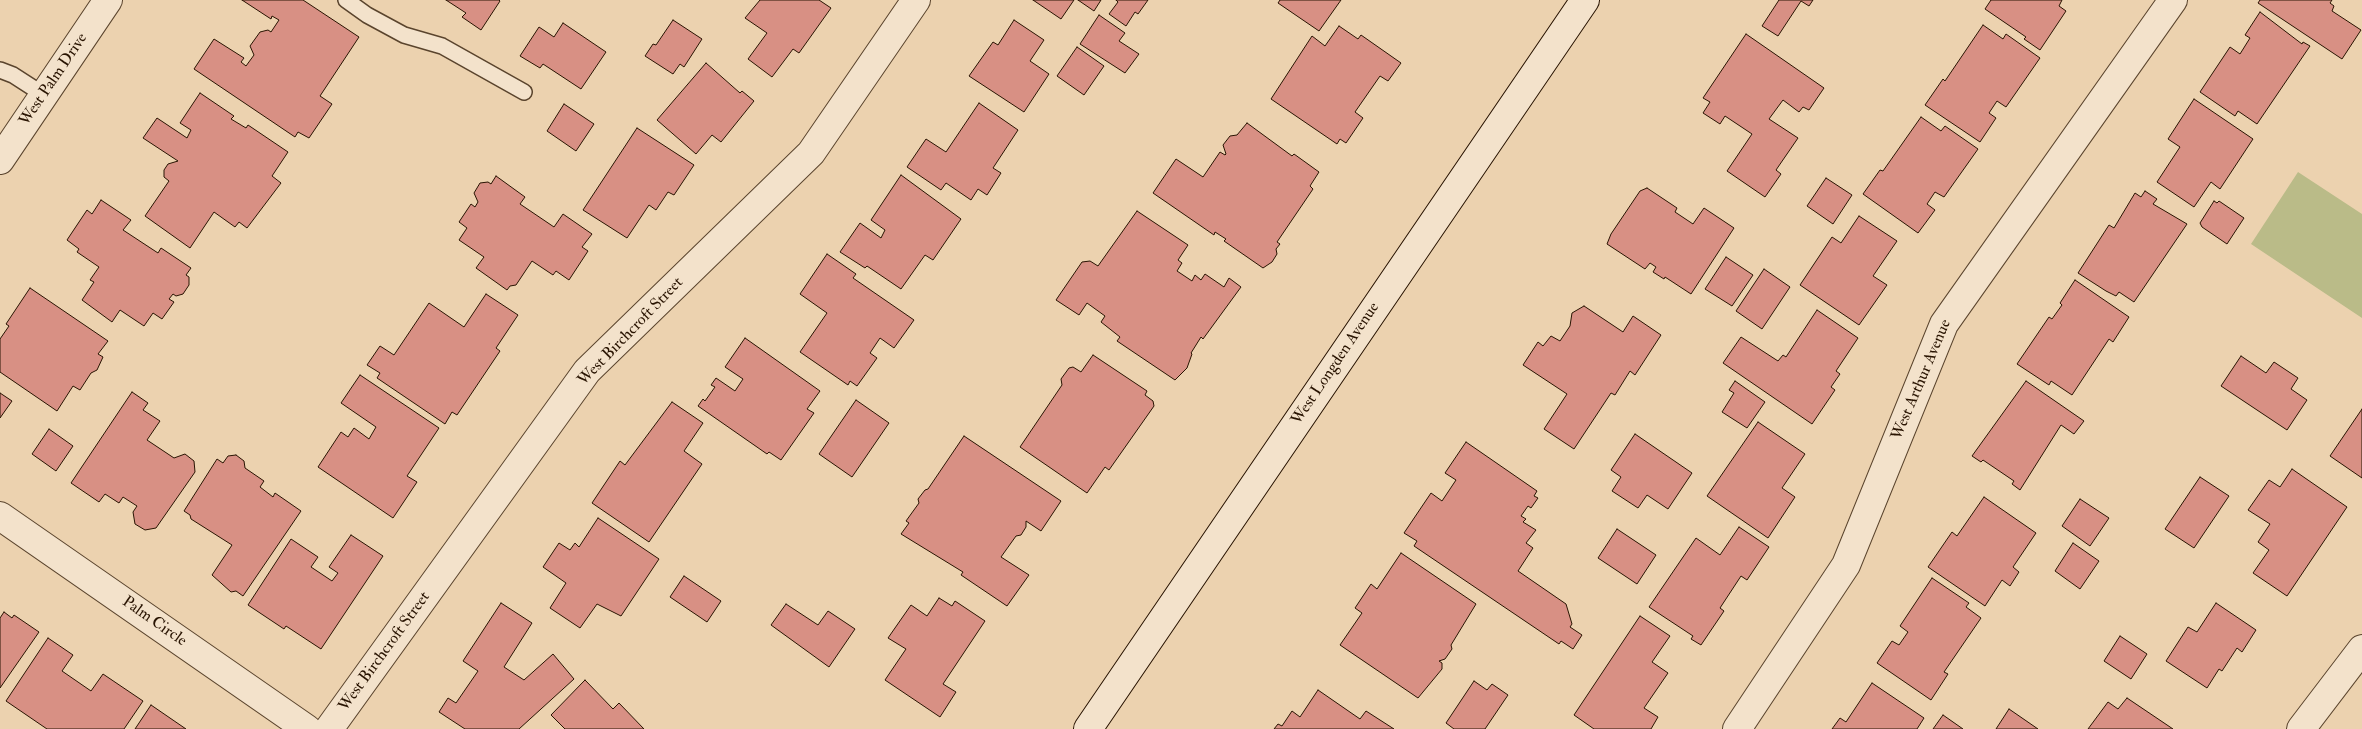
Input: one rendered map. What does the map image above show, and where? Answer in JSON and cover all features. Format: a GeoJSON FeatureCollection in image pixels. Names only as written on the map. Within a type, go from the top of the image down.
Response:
{"type":"FeatureCollection","features":[{"type":"Feature","properties":{"kind":"street","name":"West Palm Drive"},"geometry":{"type":"LineString","coordinates":[[0,160],[108,0]]}},
{"type":"Feature","properties":{"kind":"street","name":"West Birchcroft Street"},"geometry":{"type":"LineString","coordinates":[[329,729],[587,371],[811,153],[916,0]]}},
{"type":"Feature","properties":{"kind":"street","name":"West Longden Avenue"},"geometry":{"type":"LineString","coordinates":[[1088,729],[1585,0]]}},
{"type":"Feature","properties":{"kind":"street","name":"West Arthur Avenue"},"geometry":{"type":"LineString","coordinates":[[1737,729],[1846,565],[1944,324],[2174,0]]}},
{"type":"Feature","properties":{"kind":"street","name":"Palm Circle"},"geometry":{"type":"LineString","coordinates":[[0,516],[307,729]]}},
{"type":"Feature","properties":{"kind":"street"},"geometry":{"type":"LineString","coordinates":[[2301,729],[2362,649]]}},
{"type":"Feature","properties":{"kind":"lane"},"geometry":{"type":"LineString","coordinates":[[346,0],[367,15],[404,35],[442,46],[524,92]]}},
{"type":"Feature","properties":{"kind":"lane"},"geometry":{"type":"LineString","coordinates":[[0,70],[13,75],[44,95]]}},
{"type":"Feature","properties":{"kind":"green space"},"geometry":{"type":"Polygon","coordinates":[[[2298,172],[2362,214],[2362,318],[2251,244],[2298,172]]]}},
{"type":"Feature","properties":{"kind":"building"},"geometry":{"type":"Polygon","coordinates":[[[242,0],[303,0],[359,37],[320,96],[332,104],[309,138],[298,132],[295,137],[194,69],[214,39],[244,58],[241,62],[246,66],[254,55],[250,46],[260,32],[268,30],[271,32],[279,20],[272,16],[271,19],[242,0]]]}},
{"type":"Feature","properties":{"kind":"building"},"geometry":{"type":"Polygon","coordinates":[[[446,0],[500,1],[481,30],[462,17],[466,13],[446,0]]]}},
{"type":"Feature","properties":{"kind":"building"},"geometry":{"type":"Polygon","coordinates":[[[760,0],[819,0],[831,8],[799,53],[793,49],[772,77],[748,59],[767,33],[745,18],[760,0]]]}},
{"type":"Feature","properties":{"kind":"building"},"geometry":{"type":"Polygon","coordinates":[[[1033,0],[1074,0],[1061,19],[1033,0]]]}},
{"type":"Feature","properties":{"kind":"building"},"geometry":{"type":"Polygon","coordinates":[[[1078,0],[1101,0],[1094,11],[1078,0]]]}},
{"type":"Feature","properties":{"kind":"building"},"geometry":{"type":"Polygon","coordinates":[[[1116,0],[1148,0],[1138,14],[1135,12],[1126,26],[1109,14],[1118,2],[1116,0]]]}},
{"type":"Feature","properties":{"kind":"building"},"geometry":{"type":"Polygon","coordinates":[[[1280,0],[1341,0],[1319,31],[1278,3],[1280,0]]]}},
{"type":"Feature","properties":{"kind":"building"},"geometry":{"type":"Polygon","coordinates":[[[1779,0],[1813,0],[1809,6],[1801,1],[1778,36],[1762,26],[1779,0]]]}},
{"type":"Feature","properties":{"kind":"building"},"geometry":{"type":"Polygon","coordinates":[[[1991,0],[2062,0],[2059,6],[2066,11],[2040,50],[2024,39],[2026,37],[1985,9],[1991,0]]]}},
{"type":"Feature","properties":{"kind":"building"},"geometry":{"type":"Polygon","coordinates":[[[2260,0],[2332,0],[2330,3],[2334,6],[2332,11],[2361,30],[2342,59],[2258,3],[2260,0]]]}},
{"type":"Feature","properties":{"kind":"building"},"geometry":{"type":"Polygon","coordinates":[[[2260,12],[2302,44],[2303,42],[2310,46],[2257,124],[2238,111],[2235,116],[2200,92],[2230,47],[2240,54],[2250,38],[2245,35],[2260,12]]]}},
{"type":"Feature","properties":{"kind":"building"},"geometry":{"type":"Polygon","coordinates":[[[1099,15],[1125,33],[1119,41],[1139,54],[1125,73],[1080,44],[1099,15]]]}},
{"type":"Feature","properties":{"kind":"building"},"geometry":{"type":"Polygon","coordinates":[[[673,20],[702,39],[684,67],[680,64],[673,74],[645,56],[653,44],[656,45],[673,20]]]}},
{"type":"Feature","properties":{"kind":"building"},"geometry":{"type":"Polygon","coordinates":[[[1014,20],[1044,40],[1030,61],[1049,74],[1024,112],[969,76],[993,42],[998,45],[1014,20]]]}},
{"type":"Feature","properties":{"kind":"building"},"geometry":{"type":"Polygon","coordinates":[[[563,23],[606,52],[581,89],[543,64],[540,68],[520,56],[539,27],[554,37],[563,23]]]}},
{"type":"Feature","properties":{"kind":"building"},"geometry":{"type":"Polygon","coordinates":[[[1983,25],[2003,39],[2006,34],[2040,58],[2006,107],[1997,101],[1989,113],[1996,118],[1980,142],[1925,105],[1943,79],[1945,81],[1983,25]]]}},
{"type":"Feature","properties":{"kind":"building"},"geometry":{"type":"Polygon","coordinates":[[[1339,26],[1358,39],[1361,35],[1401,63],[1388,81],[1380,76],[1355,112],[1363,118],[1346,143],[1340,139],[1337,144],[1271,99],[1312,36],[1325,46],[1339,26]]]}},
{"type":"Feature","properties":{"kind":"building"},"geometry":{"type":"Polygon","coordinates":[[[1746,34],[1824,88],[1809,110],[1803,107],[1799,112],[1783,100],[1769,119],[1798,138],[1776,170],[1781,174],[1765,197],[1727,171],[1752,134],[1725,116],[1720,124],[1703,113],[1710,102],[1703,98],[1746,34]]]}},
{"type":"Feature","properties":{"kind":"building"},"geometry":{"type":"Polygon","coordinates":[[[1077,47],[1104,66],[1084,95],[1057,76],[1077,47]]]}},
{"type":"Feature","properties":{"kind":"building"},"geometry":{"type":"Polygon","coordinates":[[[706,63],[740,93],[742,91],[754,101],[721,142],[712,135],[696,154],[657,120],[706,63]]]}},
{"type":"Feature","properties":{"kind":"building"},"geometry":{"type":"Polygon","coordinates":[[[200,93],[234,116],[231,119],[246,128],[248,125],[288,152],[272,176],[281,183],[247,228],[239,222],[235,227],[214,212],[190,248],[145,216],[169,181],[164,177],[164,170],[168,164],[178,161],[143,138],[157,118],[187,138],[191,130],[180,123],[200,93]]]}},
{"type":"Feature","properties":{"kind":"building"},"geometry":{"type":"Polygon","coordinates":[[[2194,99],[2253,139],[2220,189],[2211,182],[2194,207],[2157,182],[2180,147],[2168,139],[2194,99]]]}},
{"type":"Feature","properties":{"kind":"building"},"geometry":{"type":"Polygon","coordinates":[[[979,103],[1018,130],[993,168],[1001,173],[987,195],[978,189],[971,200],[946,183],[941,190],[907,167],[926,139],[946,152],[979,103]]]}},
{"type":"Feature","properties":{"kind":"building"},"geometry":{"type":"Polygon","coordinates":[[[564,104],[594,124],[576,151],[547,131],[564,104]]]}},
{"type":"Feature","properties":{"kind":"building"},"geometry":{"type":"Polygon","coordinates":[[[1921,117],[1941,131],[1945,126],[1978,149],[1944,197],[1935,192],[1927,204],[1935,210],[1918,233],[1863,194],[1880,170],[1883,171],[1921,117]]]}},
{"type":"Feature","properties":{"kind":"building"},"geometry":{"type":"Polygon","coordinates":[[[1247,123],[1292,156],[1294,154],[1319,172],[1310,186],[1313,189],[1277,242],[1280,244],[1276,249],[1277,254],[1272,262],[1263,268],[1224,241],[1226,239],[1215,232],[1214,235],[1153,193],[1176,159],[1203,177],[1220,152],[1226,154],[1223,145],[1230,136],[1237,135],[1247,123]]]}},
{"type":"Feature","properties":{"kind":"building"},"geometry":{"type":"Polygon","coordinates":[[[637,128],[694,165],[674,195],[668,192],[656,210],[649,205],[627,238],[583,210],[637,128]]]}},
{"type":"Feature","properties":{"kind":"building"},"geometry":{"type":"Polygon","coordinates":[[[901,175],[961,219],[933,260],[925,255],[901,289],[867,266],[865,268],[840,252],[860,223],[881,238],[885,230],[871,220],[901,175]]]}},
{"type":"Feature","properties":{"kind":"building"},"geometry":{"type":"Polygon","coordinates":[[[496,176],[525,197],[520,204],[554,227],[563,214],[592,234],[582,247],[588,251],[569,280],[556,271],[553,275],[532,261],[516,285],[510,286],[507,290],[476,268],[484,257],[459,240],[467,228],[459,222],[471,204],[475,207],[478,202],[474,193],[480,183],[488,182],[491,184],[496,176]]]}},
{"type":"Feature","properties":{"kind":"building"},"geometry":{"type":"Polygon","coordinates":[[[1826,178],[1852,195],[1833,224],[1807,206],[1826,178]]]}},
{"type":"Feature","properties":{"kind":"building"},"geometry":{"type":"Polygon","coordinates":[[[1647,188],[1677,208],[1675,212],[1693,224],[1704,208],[1734,228],[1691,294],[1665,277],[1664,279],[1653,272],[1656,267],[1650,263],[1645,269],[1607,244],[1611,234],[1640,191],[1647,188]]]}},
{"type":"Feature","properties":{"kind":"building"},"geometry":{"type":"Polygon","coordinates":[[[2145,191],[2157,199],[2153,204],[2187,224],[2134,302],[2119,292],[2116,296],[2106,291],[2078,273],[2109,225],[2114,228],[2135,193],[2141,197],[2145,191]]]}},
{"type":"Feature","properties":{"kind":"building"},"geometry":{"type":"Polygon","coordinates":[[[101,200],[131,220],[123,230],[158,253],[161,248],[191,268],[186,275],[189,277],[189,285],[183,294],[176,296],[173,294],[169,299],[174,302],[162,319],[153,313],[144,326],[120,310],[112,322],[82,300],[94,282],[90,280],[99,267],[77,252],[79,249],[67,240],[87,210],[92,214],[101,200]]]}},
{"type":"Feature","properties":{"kind":"building"},"geometry":{"type":"Polygon","coordinates":[[[2214,201],[2217,203],[2219,201],[2244,218],[2227,244],[2202,227],[2200,223],[2214,201]]]}},
{"type":"Feature","properties":{"kind":"building"},"geometry":{"type":"Polygon","coordinates":[[[1137,211],[1188,245],[1178,260],[1182,263],[1177,271],[1192,281],[1195,275],[1201,280],[1205,274],[1224,287],[1229,278],[1241,287],[1203,339],[1201,337],[1191,353],[1187,368],[1175,380],[1117,341],[1120,337],[1101,322],[1105,316],[1087,303],[1079,315],[1056,300],[1082,262],[1090,261],[1098,266],[1137,211]]]}},
{"type":"Feature","properties":{"kind":"building"},"geometry":{"type":"Polygon","coordinates":[[[1859,216],[1897,241],[1873,276],[1887,285],[1859,325],[1800,285],[1832,237],[1841,243],[1859,216]]]}},
{"type":"Feature","properties":{"kind":"building"},"geometry":{"type":"Polygon","coordinates":[[[827,254],[856,274],[853,278],[914,320],[894,348],[880,338],[870,353],[877,358],[857,386],[850,381],[848,385],[800,352],[827,313],[800,294],[827,254]]]}},
{"type":"Feature","properties":{"kind":"building"},"geometry":{"type":"Polygon","coordinates":[[[1726,257],[1753,275],[1732,306],[1705,289],[1726,257]]]}},
{"type":"Feature","properties":{"kind":"building"},"geometry":{"type":"Polygon","coordinates":[[[1764,269],[1790,287],[1762,329],[1736,311],[1764,269]]]}},
{"type":"Feature","properties":{"kind":"building"},"geometry":{"type":"Polygon","coordinates":[[[2075,280],[2129,317],[2113,342],[2109,339],[2072,395],[2051,381],[2049,385],[2017,364],[2049,317],[2052,319],[2062,305],[2060,303],[2075,280]]]}},
{"type":"Feature","properties":{"kind":"building"},"geometry":{"type":"Polygon","coordinates":[[[30,288],[108,341],[98,354],[103,357],[97,370],[91,373],[80,390],[73,386],[57,411],[0,372],[0,339],[9,326],[6,324],[30,288]]]}},
{"type":"Feature","properties":{"kind":"building"},"geometry":{"type":"Polygon","coordinates":[[[486,294],[518,315],[496,348],[500,351],[457,415],[452,412],[445,424],[377,378],[380,373],[367,365],[380,346],[394,355],[429,303],[464,327],[486,294]]]}},
{"type":"Feature","properties":{"kind":"building"},"geometry":{"type":"Polygon","coordinates":[[[1584,306],[1623,332],[1633,316],[1661,335],[1635,375],[1630,371],[1615,395],[1611,393],[1574,449],[1544,429],[1567,394],[1523,365],[1538,342],[1543,346],[1551,336],[1560,341],[1570,326],[1572,313],[1584,306]]]}},
{"type":"Feature","properties":{"kind":"building"},"geometry":{"type":"Polygon","coordinates":[[[1817,310],[1858,338],[1836,371],[1840,374],[1831,387],[1835,390],[1812,424],[1723,363],[1741,337],[1778,361],[1783,355],[1786,357],[1817,310]]]}},
{"type":"Feature","properties":{"kind":"building"},"geometry":{"type":"Polygon","coordinates":[[[745,338],[820,391],[807,409],[814,413],[781,460],[769,452],[767,454],[698,406],[703,399],[705,401],[715,387],[711,385],[716,378],[735,391],[743,379],[725,367],[745,338]]]}},
{"type":"Feature","properties":{"kind":"building"},"geometry":{"type":"Polygon","coordinates":[[[1093,355],[1147,391],[1145,395],[1153,401],[1154,406],[1109,470],[1105,467],[1087,493],[1020,447],[1062,385],[1061,379],[1069,368],[1073,367],[1081,372],[1093,355]]]}},
{"type":"Feature","properties":{"kind":"building"},"geometry":{"type":"Polygon","coordinates":[[[2241,356],[2266,373],[2274,362],[2298,378],[2291,389],[2307,400],[2287,430],[2221,386],[2241,356]]]}},
{"type":"Feature","properties":{"kind":"building"},"geometry":{"type":"Polygon","coordinates":[[[360,375],[439,428],[407,476],[417,482],[393,518],[318,467],[341,432],[348,437],[354,428],[369,439],[376,427],[341,403],[360,375]]]}},
{"type":"Feature","properties":{"kind":"building"},"geometry":{"type":"Polygon","coordinates":[[[1735,381],[1765,402],[1747,428],[1722,412],[1734,393],[1729,390],[1735,381]]]}},
{"type":"Feature","properties":{"kind":"building"},"geometry":{"type":"Polygon","coordinates":[[[2026,381],[2084,421],[2074,434],[2061,425],[2020,490],[2012,484],[2014,481],[1983,460],[1981,462],[1972,456],[2026,381]]]}},
{"type":"Feature","properties":{"kind":"building"},"geometry":{"type":"Polygon","coordinates":[[[132,392],[148,403],[143,410],[160,421],[147,440],[174,458],[185,454],[194,461],[195,472],[156,528],[145,530],[135,524],[133,512],[137,506],[123,497],[119,503],[105,494],[99,502],[71,483],[132,392]]]}},
{"type":"Feature","properties":{"kind":"building"},"geometry":{"type":"Polygon","coordinates":[[[0,393],[12,401],[0,418],[0,393]]]}},
{"type":"Feature","properties":{"kind":"building"},"geometry":{"type":"Polygon","coordinates":[[[856,400],[889,423],[852,477],[819,454],[856,400]]]}},
{"type":"Feature","properties":{"kind":"building"},"geometry":{"type":"Polygon","coordinates":[[[672,402],[703,423],[684,451],[702,464],[649,542],[592,503],[620,461],[625,465],[672,402]]]}},
{"type":"Feature","properties":{"kind":"building"},"geometry":{"type":"Polygon","coordinates":[[[2362,409],[2362,478],[2330,456],[2362,409]]]}},
{"type":"Feature","properties":{"kind":"building"},"geometry":{"type":"Polygon","coordinates":[[[1758,422],[1805,454],[1782,488],[1795,497],[1768,538],[1707,496],[1758,422]]]}},
{"type":"Feature","properties":{"kind":"building"},"geometry":{"type":"Polygon","coordinates":[[[49,429],[73,446],[56,471],[32,454],[49,429]]]}},
{"type":"Feature","properties":{"kind":"building"},"geometry":{"type":"Polygon","coordinates":[[[1635,434],[1692,473],[1668,509],[1647,495],[1638,508],[1612,491],[1621,477],[1611,470],[1635,434]]]}},
{"type":"Feature","properties":{"kind":"building"},"geometry":{"type":"Polygon","coordinates":[[[964,436],[1061,501],[1041,531],[1026,521],[1026,527],[1021,535],[1016,536],[1001,557],[1029,575],[1007,606],[961,575],[963,572],[901,534],[909,523],[906,521],[919,503],[918,499],[928,489],[964,436]]]}},
{"type":"Feature","properties":{"kind":"building"},"geometry":{"type":"Polygon","coordinates":[[[1466,442],[1537,491],[1534,496],[1538,498],[1531,508],[1528,506],[1521,516],[1526,519],[1523,522],[1536,530],[1526,543],[1533,548],[1518,571],[1566,604],[1572,624],[1570,627],[1582,635],[1573,649],[1561,641],[1559,644],[1414,546],[1417,541],[1404,533],[1431,493],[1442,501],[1456,480],[1445,473],[1466,442]]]}},
{"type":"Feature","properties":{"kind":"building"},"geometry":{"type":"Polygon","coordinates":[[[236,455],[244,461],[245,468],[264,481],[260,487],[273,497],[275,493],[301,511],[243,596],[236,591],[231,592],[212,575],[232,545],[191,519],[190,515],[184,511],[217,459],[223,463],[228,456],[236,455]]]}},
{"type":"Feature","properties":{"kind":"building"},"geometry":{"type":"Polygon","coordinates":[[[2292,469],[2347,507],[2287,596],[2253,573],[2269,550],[2258,542],[2270,524],[2248,510],[2269,480],[2280,487],[2292,469]]]}},
{"type":"Feature","properties":{"kind":"building"},"geometry":{"type":"Polygon","coordinates":[[[2200,477],[2229,496],[2194,548],[2165,529],[2200,477]]]}},
{"type":"Feature","properties":{"kind":"building"},"geometry":{"type":"Polygon","coordinates":[[[1984,497],[2036,533],[2013,567],[2019,572],[2010,586],[2002,580],[1985,606],[1928,567],[1952,532],[1957,536],[1984,497]]]}},
{"type":"Feature","properties":{"kind":"building"},"geometry":{"type":"Polygon","coordinates":[[[2080,499],[2109,518],[2090,546],[2062,526],[2080,499]]]}},
{"type":"Feature","properties":{"kind":"building"},"geometry":{"type":"Polygon","coordinates":[[[598,518],[659,559],[621,616],[597,604],[580,628],[550,608],[566,583],[543,567],[559,543],[570,550],[575,543],[579,547],[598,518]]]}},
{"type":"Feature","properties":{"kind":"building"},"geometry":{"type":"Polygon","coordinates":[[[1739,527],[1769,547],[1747,580],[1741,576],[1720,608],[1724,611],[1701,645],[1691,639],[1693,636],[1649,607],[1696,538],[1720,555],[1739,527]]]}},
{"type":"Feature","properties":{"kind":"building"},"geometry":{"type":"Polygon","coordinates":[[[1617,529],[1656,555],[1637,584],[1598,558],[1617,529]]]}},
{"type":"Feature","properties":{"kind":"building"},"geometry":{"type":"Polygon","coordinates":[[[351,535],[383,556],[321,649],[286,626],[284,629],[248,605],[291,539],[318,557],[311,567],[332,581],[338,573],[329,567],[351,535]]]}},
{"type":"Feature","properties":{"kind":"building"},"geometry":{"type":"Polygon","coordinates":[[[2073,543],[2099,561],[2080,589],[2055,571],[2073,543]]]}},
{"type":"Feature","properties":{"kind":"building"},"geometry":{"type":"Polygon","coordinates":[[[1401,553],[1476,604],[1451,645],[1452,649],[1445,659],[1439,661],[1442,663],[1442,669],[1418,698],[1340,645],[1362,613],[1355,608],[1371,584],[1377,589],[1401,553]]]}},
{"type":"Feature","properties":{"kind":"building"},"geometry":{"type":"Polygon","coordinates":[[[684,576],[721,601],[707,622],[670,597],[684,576]]]}},
{"type":"Feature","properties":{"kind":"building"},"geometry":{"type":"Polygon","coordinates":[[[1932,578],[1969,603],[1966,607],[1981,618],[1944,672],[1948,674],[1931,700],[1877,663],[1892,641],[1899,645],[1908,632],[1900,626],[1932,578]]]}},
{"type":"Feature","properties":{"kind":"building"},"geometry":{"type":"Polygon","coordinates":[[[939,598],[952,606],[955,601],[985,621],[943,684],[956,692],[940,717],[885,680],[906,649],[888,638],[911,605],[927,616],[939,598]]]}},
{"type":"Feature","properties":{"kind":"building"},"geometry":{"type":"Polygon","coordinates":[[[501,603],[532,623],[504,667],[524,680],[553,654],[574,679],[519,729],[465,729],[439,712],[448,698],[456,703],[478,671],[463,661],[501,603]]]}},
{"type":"Feature","properties":{"kind":"building"},"geometry":{"type":"Polygon","coordinates":[[[2216,603],[2256,630],[2242,652],[2237,648],[2222,671],[2219,669],[2207,688],[2166,661],[2188,627],[2197,632],[2216,603]]]}},
{"type":"Feature","properties":{"kind":"building"},"geometry":{"type":"Polygon","coordinates":[[[786,604],[818,625],[828,611],[855,629],[829,667],[771,625],[786,604]]]}},
{"type":"Feature","properties":{"kind":"building"},"geometry":{"type":"Polygon","coordinates":[[[4,612],[12,618],[14,615],[39,632],[0,688],[0,618],[4,612]]]}},
{"type":"Feature","properties":{"kind":"building"},"geometry":{"type":"Polygon","coordinates":[[[1640,616],[1670,636],[1652,662],[1668,673],[1644,708],[1658,717],[1651,729],[1594,729],[1574,715],[1640,616]]]}},
{"type":"Feature","properties":{"kind":"building"},"geometry":{"type":"Polygon","coordinates":[[[2120,636],[2147,654],[2131,679],[2104,661],[2120,636]]]}},
{"type":"Feature","properties":{"kind":"building"},"geometry":{"type":"Polygon","coordinates":[[[48,638],[73,655],[62,671],[91,691],[103,674],[143,701],[124,729],[47,729],[6,701],[48,638]]]}},
{"type":"Feature","properties":{"kind":"building"},"geometry":{"type":"Polygon","coordinates":[[[585,680],[613,709],[619,703],[644,729],[565,729],[551,715],[585,680]]]}},
{"type":"Feature","properties":{"kind":"building"},"geometry":{"type":"Polygon","coordinates":[[[1474,681],[1487,690],[1492,684],[1508,695],[1485,729],[1454,729],[1446,723],[1474,681]]]}},
{"type":"Feature","properties":{"kind":"building"},"geometry":{"type":"Polygon","coordinates":[[[1872,683],[1924,718],[1917,729],[1832,729],[1840,718],[1846,722],[1872,683]]]}},
{"type":"Feature","properties":{"kind":"building"},"geometry":{"type":"Polygon","coordinates":[[[1318,690],[1360,719],[1366,711],[1394,729],[1274,729],[1278,724],[1282,726],[1292,711],[1300,717],[1318,690]]]}},
{"type":"Feature","properties":{"kind":"building"},"geometry":{"type":"Polygon","coordinates":[[[2127,698],[2173,729],[2088,729],[2108,702],[2118,709],[2127,698]]]}},
{"type":"Feature","properties":{"kind":"building"},"geometry":{"type":"Polygon","coordinates":[[[151,705],[186,729],[135,729],[151,705]]]}},
{"type":"Feature","properties":{"kind":"building"},"geometry":{"type":"Polygon","coordinates":[[[2009,709],[2038,729],[1996,729],[2009,709]]]}},
{"type":"Feature","properties":{"kind":"building"},"geometry":{"type":"Polygon","coordinates":[[[1943,715],[1963,729],[1933,729],[1943,715]]]}}]}
